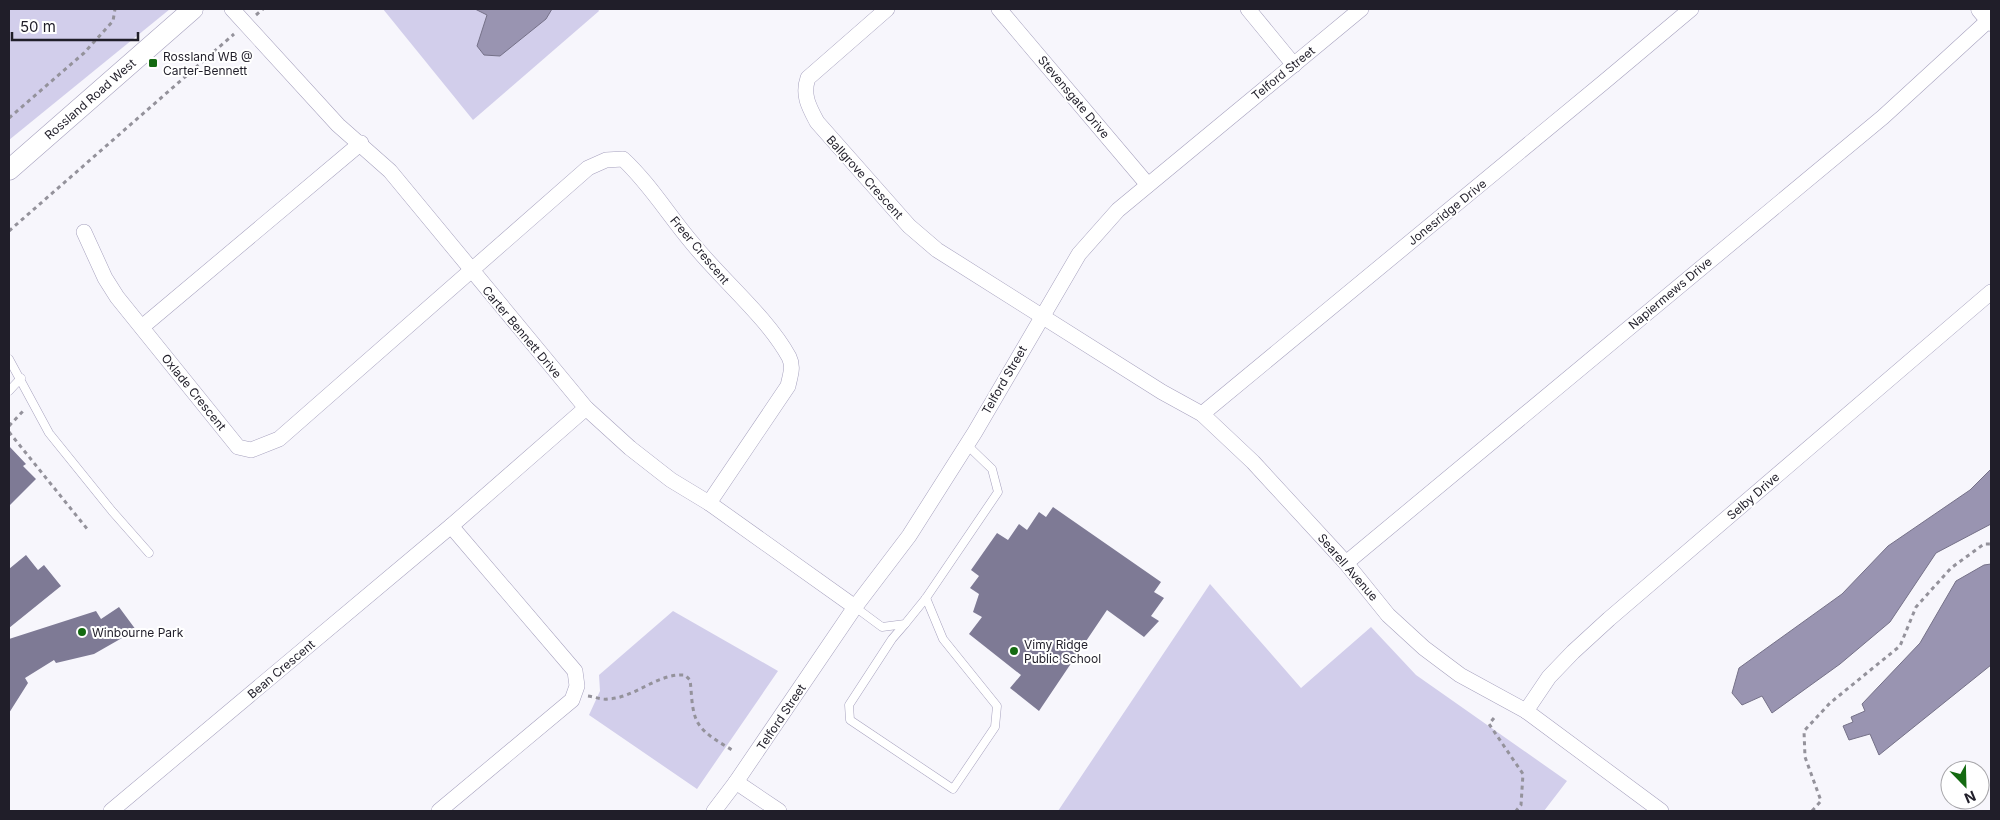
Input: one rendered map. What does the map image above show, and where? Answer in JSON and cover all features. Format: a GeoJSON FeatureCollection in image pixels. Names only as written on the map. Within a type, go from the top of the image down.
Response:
{"type":"FeatureCollection","features":[{"type":"Feature","properties":{"kind":"main road","name":"Rossland Road West"},"geometry":{"type":"LineString","coordinates":[[9,170],[193,9]]}},
{"type":"Feature","properties":{"kind":"street","name":"Carter Bennett Drive"},"geometry":{"type":"LineString","coordinates":[[232,9],[338,125],[361,143],[390,171],[586,408],[630,448],[657,469],[709,503],[856,607]]}},
{"type":"Feature","properties":{"kind":"street","name":"Ballgrove Crescent"},"geometry":{"type":"LineString","coordinates":[[888,9],[808,78],[804,88],[807,104],[817,122],[909,226],[937,250],[1042,315]]}},
{"type":"Feature","properties":{"kind":"street","name":"Stevensgate Drive"},"geometry":{"type":"LineString","coordinates":[[999,9],[1148,185]]}},
{"type":"Feature","properties":{"kind":"street"},"geometry":{"type":"LineString","coordinates":[[1248,9],[1294,64]]}},
{"type":"Feature","properties":{"kind":"street","name":"Telford Street"},"geometry":{"type":"LineString","coordinates":[[714,811],[856,607],[909,536],[1079,254],[1118,210],[1361,9]]}},
{"type":"Feature","properties":{"kind":"street","name":"Jonesridge Drive"},"geometry":{"type":"LineString","coordinates":[[1202,414],[1691,9]]}},
{"type":"Feature","properties":{"kind":"street","name":"Napiermews Drive"},"geometry":{"type":"LineString","coordinates":[[1346,562],[1883,117],[1988,17]]}},
{"type":"Feature","properties":{"kind":"street"},"geometry":{"type":"LineString","coordinates":[[142,328],[361,143]]}},
{"type":"Feature","properties":{"kind":"street","name":"Freer Crescent"},"geometry":{"type":"LineString","coordinates":[[470,269],[588,168],[606,160],[623,158],[634,168],[693,244],[772,332],[790,358],[792,370],[788,386],[709,503]]}},
{"type":"Feature","properties":{"kind":"street","name":"Oxlade Crescent"},"geometry":{"type":"LineString","coordinates":[[84,232],[105,278],[118,297],[238,447],[251,450],[278,438],[470,269]]}},
{"type":"Feature","properties":{"kind":"street","name":"Selby Drive"},"geometry":{"type":"LineString","coordinates":[[1526,711],[1549,677],[1573,652],[1991,292]]}},
{"type":"Feature","properties":{"kind":"street","name":"Searell Avenue"},"geometry":{"type":"LineString","coordinates":[[1042,315],[1162,392],[1202,414],[1253,462],[1346,562],[1388,615],[1424,648],[1460,675],[1526,711],[1661,811]]}},
{"type":"Feature","properties":{"kind":"street","name":"Bean Crescent"},"geometry":{"type":"LineString","coordinates":[[111,811],[451,526],[586,408]]}},
{"type":"Feature","properties":{"kind":"street"},"geometry":{"type":"LineString","coordinates":[[439,811],[572,700],[577,686],[575,671],[451,526]]}},
{"type":"Feature","properties":{"kind":"street"},"geometry":{"type":"LineString","coordinates":[[736,782],[779,811]]}},
{"type":"Feature","properties":{"kind":"lane"},"geometry":{"type":"LineString","coordinates":[[9,359],[49,432],[112,511],[149,553]]}},
{"type":"Feature","properties":{"kind":"lane"},"geometry":{"type":"LineString","coordinates":[[9,391],[21,378]]}},
{"type":"Feature","properties":{"kind":"lane"},"geometry":{"type":"LineString","coordinates":[[926,598],[942,639],[997,706],[995,727],[953,789],[850,720],[849,705],[892,640],[926,598],[998,492],[992,469],[966,444]]}},
{"type":"Feature","properties":{"kind":"lane"},"geometry":{"type":"LineString","coordinates":[[856,607],[882,627],[905,624]]}},
{"type":"Feature","properties":{"kind":"path"},"geometry":{"type":"LineString","coordinates":[[9,118],[84,53],[113,21],[115,9]]}},
{"type":"Feature","properties":{"kind":"path"},"geometry":{"type":"LineString","coordinates":[[9,231],[232,36]]}},
{"type":"Feature","properties":{"kind":"path"},"geometry":{"type":"LineString","coordinates":[[9,426],[32,401]]}},
{"type":"Feature","properties":{"kind":"path"},"geometry":{"type":"LineString","coordinates":[[9,432],[88,530]]}},
{"type":"Feature","properties":{"kind":"path"},"geometry":{"type":"LineString","coordinates":[[1812,811],[1821,801],[1805,757],[1804,731],[1830,703],[1900,646],[1916,607],[1951,568],[1984,544],[1991,544]]}},
{"type":"Feature","properties":{"kind":"path"},"geometry":{"type":"LineString","coordinates":[[574,693],[606,700],[621,697],[674,674],[685,674],[690,680],[692,702],[698,723],[710,735],[732,750]]}},
{"type":"Feature","properties":{"kind":"path"},"geometry":{"type":"LineString","coordinates":[[1494,718],[1490,724],[1522,774],[1521,806],[1516,811]]}},
{"type":"Feature","properties":{"kind":"shaded area"},"geometry":{"type":"Polygon","coordinates":[[[9,9],[170,9],[9,140],[9,9]]]}},
{"type":"Feature","properties":{"kind":"shaded area"},"geometry":{"type":"Polygon","coordinates":[[[383,9],[598,9],[599,11],[473,120],[383,9]]]}},
{"type":"Feature","properties":{"kind":"shaded area"},"geometry":{"type":"Polygon","coordinates":[[[475,9],[552,9],[546,19],[500,56],[484,55],[477,46],[487,15],[475,9]]]}},
{"type":"Feature","properties":{"kind":"shaded area"},"geometry":{"type":"Polygon","coordinates":[[[1991,469],[1991,524],[1936,553],[1890,622],[1840,664],[1772,713],[1762,696],[1742,705],[1732,693],[1739,668],[1842,594],[1888,546],[1970,490],[1991,469]]]}},
{"type":"Feature","properties":{"kind":"shaded area"},"geometry":{"type":"Polygon","coordinates":[[[1991,564],[1991,665],[1879,755],[1870,734],[1849,740],[1843,726],[1853,722],[1851,717],[1865,711],[1862,704],[1920,643],[1956,581],[1984,565],[1991,564]]]}},
{"type":"Feature","properties":{"kind":"shaded area"},"geometry":{"type":"Polygon","coordinates":[[[1210,584],[1301,688],[1371,627],[1416,675],[1567,781],[1544,811],[1058,811],[1210,584]]]}},
{"type":"Feature","properties":{"kind":"shaded area"},"geometry":{"type":"Polygon","coordinates":[[[673,611],[778,671],[697,789],[589,715],[600,691],[599,675],[673,611]]]}},
{"type":"Feature","properties":{"kind":"building"},"geometry":{"type":"Polygon","coordinates":[[[9,446],[26,464],[23,466],[36,479],[9,506],[9,446]]]}},
{"type":"Feature","properties":{"kind":"building"},"geometry":{"type":"Polygon","coordinates":[[[1053,507],[1161,582],[1154,592],[1164,598],[1151,616],[1159,621],[1144,637],[1107,610],[1039,711],[1010,688],[1021,675],[969,634],[982,617],[973,612],[979,594],[970,588],[979,576],[971,570],[997,533],[1008,540],[1019,524],[1027,530],[1039,512],[1046,517],[1053,507]]]}},
{"type":"Feature","properties":{"kind":"building"},"geometry":{"type":"Polygon","coordinates":[[[26,555],[38,570],[44,565],[61,586],[9,628],[9,569],[26,555]]]}},
{"type":"Feature","properties":{"kind":"building","name":"Winbourne Park"},"geometry":{"type":"Polygon","coordinates":[[[119,607],[136,630],[94,654],[56,663],[54,660],[25,678],[28,683],[9,713],[9,639],[96,611],[101,619],[119,607]]]}},
{"type":"Feature","properties":{"kind":"place","name":"Rossland WB @ Carter-Bennett"},"geometry":{"type":"Point","coordinates":[153,63]}},
{"type":"Feature","properties":{"kind":"place","name":"Winbourne Park"},"geometry":{"type":"Point","coordinates":[82,632]}},
{"type":"Feature","properties":{"kind":"place","name":"Vimy Ridge Public School"},"geometry":{"type":"Point","coordinates":[1014,651]}}]}
